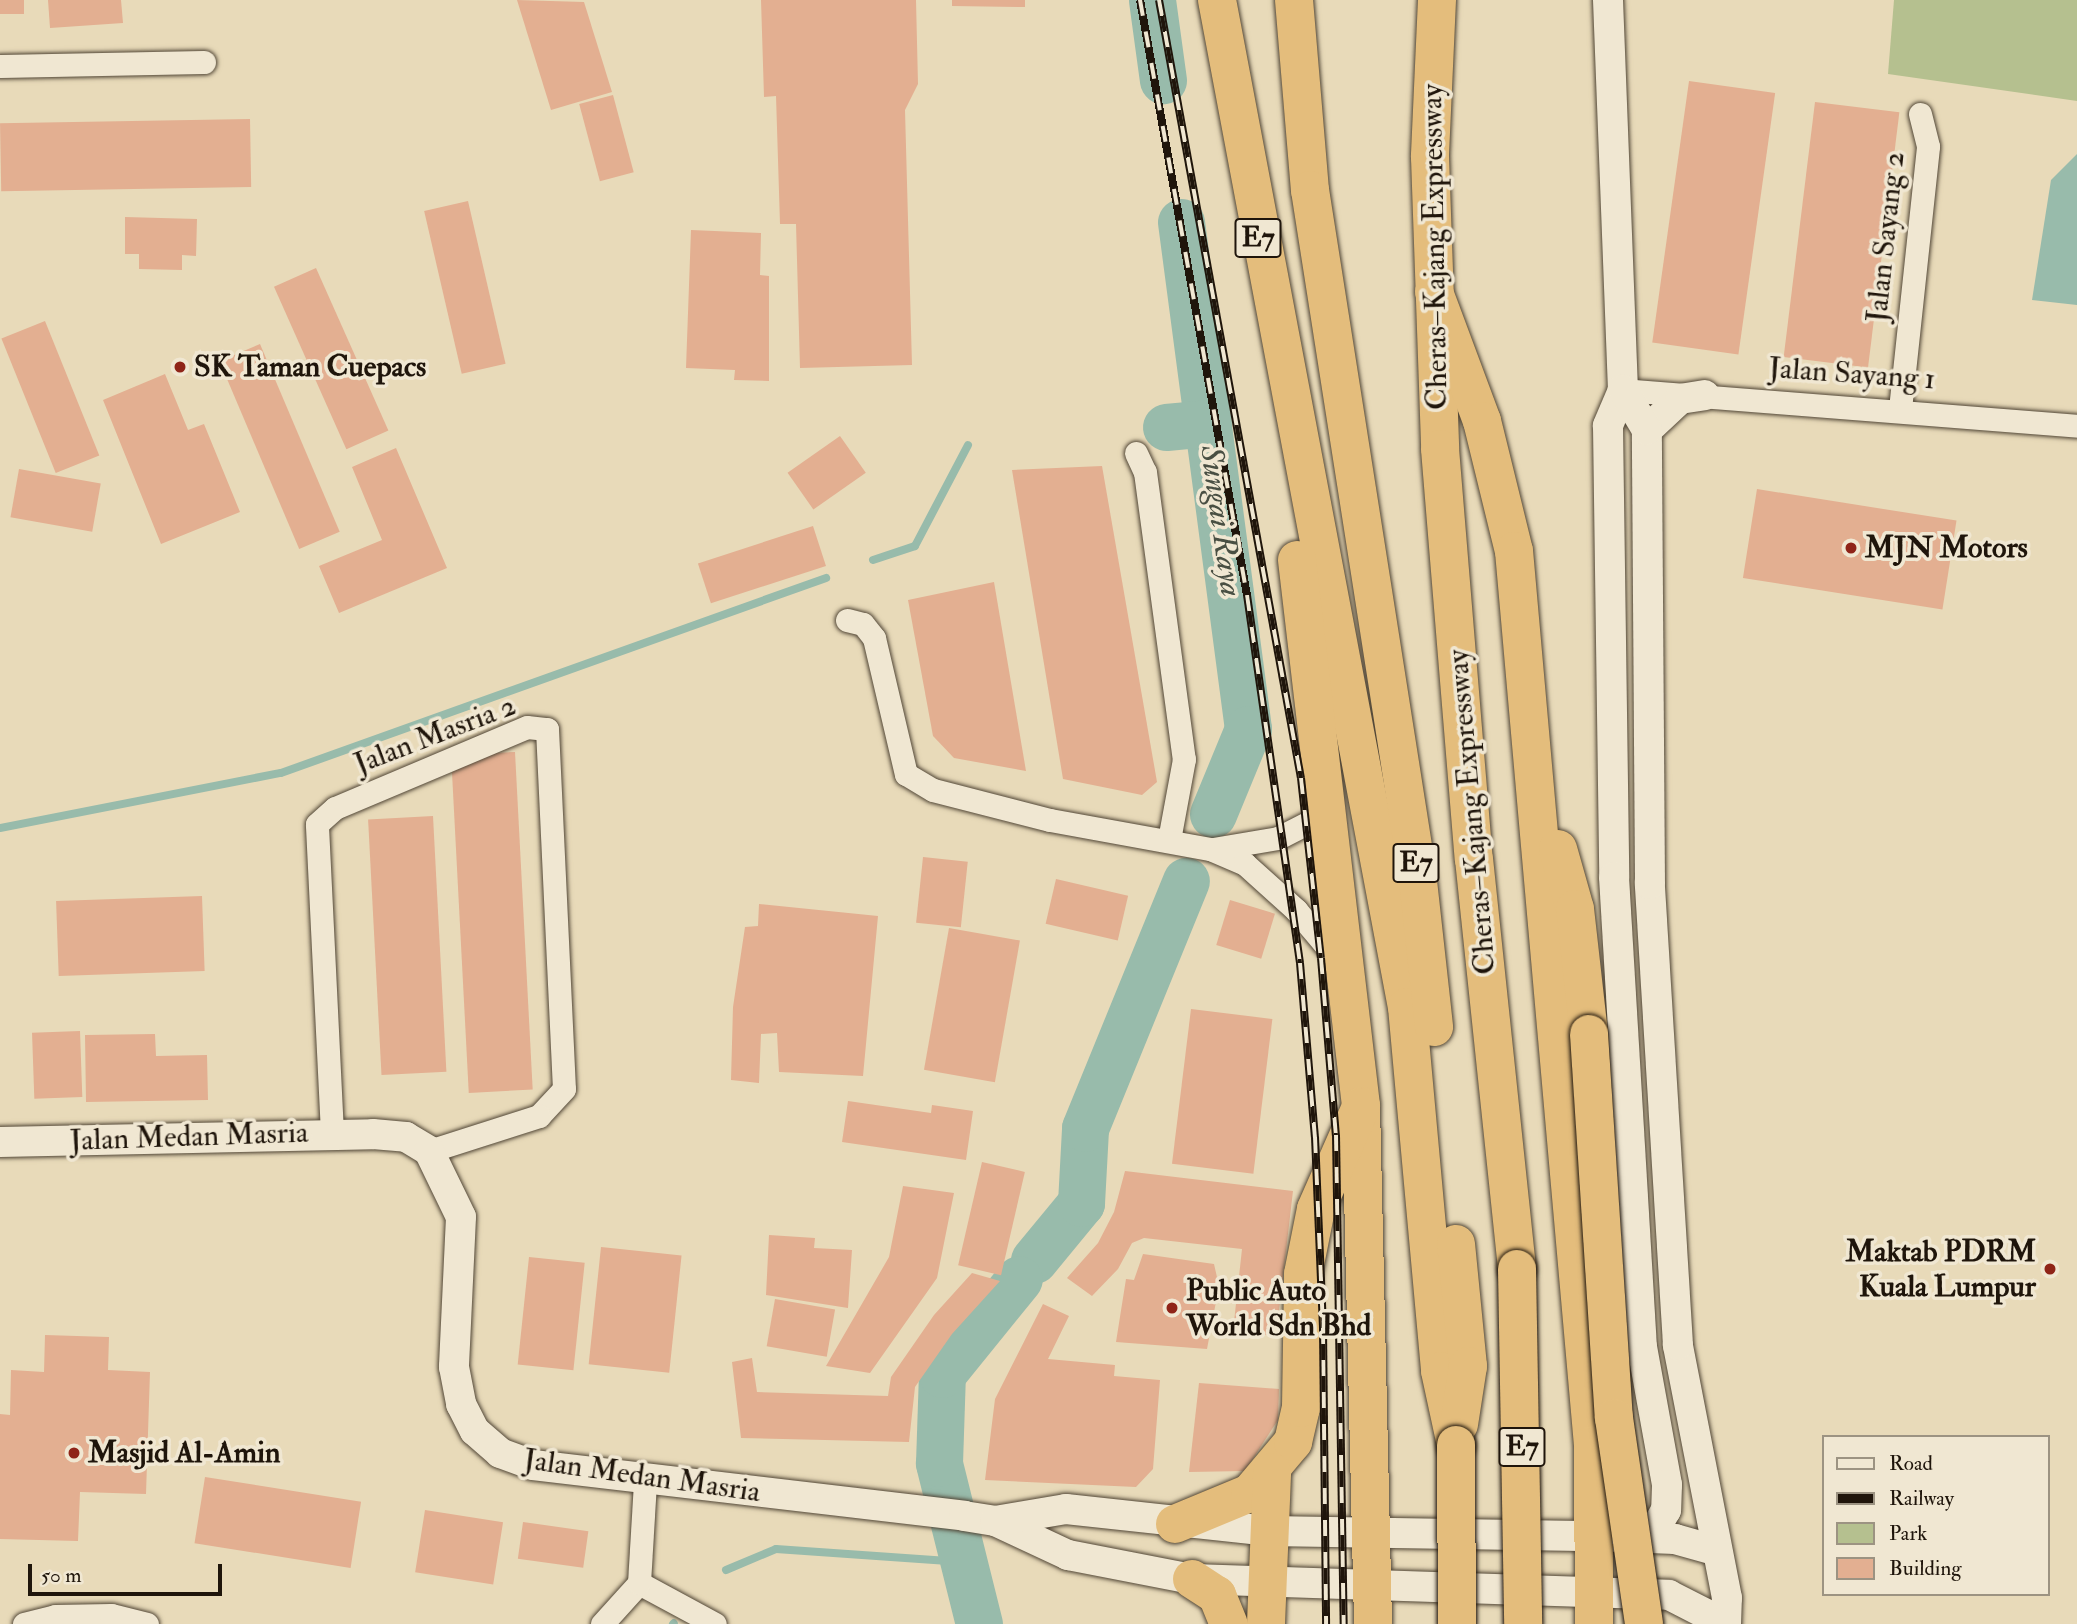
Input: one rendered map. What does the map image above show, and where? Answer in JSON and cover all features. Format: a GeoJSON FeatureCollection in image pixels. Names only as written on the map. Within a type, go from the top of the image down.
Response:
{"type":"FeatureCollection","features":[{"type":"Feature","properties":{"kind":"highway","name":"E7"},"geometry":{"type":"LineString","coordinates":[[1217,0],[1303,474],[1408,1007],[1440,1371],[1456,1445]]}},
{"type":"Feature","properties":{"kind":"highway","name":"E7"},"geometry":{"type":"LineString","coordinates":[[1294,0],[1324,285],[1417,872],[1468,1366],[1456,1445],[1457,1624]]}},
{"type":"Feature","properties":{"kind":"highway","name":"Cheras–Kajang Expressway"},"geometry":{"type":"LineString","coordinates":[[1437,0],[1430,157],[1440,449],[1473,846],[1517,1269],[1523,1624]]}},
{"type":"Feature","properties":{"kind":"highway"},"geometry":{"type":"LineString","coordinates":[[1434,292],[1482,421],[1514,551],[1534,762],[1597,1536],[1595,1608]]}},
{"type":"Feature","properties":{"kind":"highway"},"geometry":{"type":"LineString","coordinates":[[1303,474],[1297,559],[1323,815],[1347,971],[1361,1106],[1373,1624]]}},
{"type":"Feature","properties":{"kind":"highway"},"geometry":{"type":"LineString","coordinates":[[1534,762],[1575,909],[1589,1034],[1614,1418],[1643,1624]]}},
{"type":"Feature","properties":{"kind":"highway"},"geometry":{"type":"LineString","coordinates":[[1175,1524],[1250,1493],[1272,1472],[1293,1442],[1301,1408],[1303,1273],[1316,1209],[1361,1106]]}},
{"type":"Feature","properties":{"kind":"highway"},"geometry":{"type":"LineString","coordinates":[[1266,1624],[1272,1472]]}},
{"type":"Feature","properties":{"kind":"highway"},"geometry":{"type":"LineString","coordinates":[[1192,1579],[1216,1595],[1229,1624]]}},
{"type":"Feature","properties":{"kind":"street"},"geometry":{"type":"LineString","coordinates":[[1608,0],[1623,390],[1608,426],[1614,877],[1642,1347],[1667,1485],[1666,1510],[1650,1538]]}},
{"type":"Feature","properties":{"kind":"street"},"geometry":{"type":"LineString","coordinates":[[0,66],[204,62]]}},
{"type":"Feature","properties":{"kind":"street","name":"Jalan Sayang 2"},"geometry":{"type":"LineString","coordinates":[[1900,409],[1928,146],[1920,114]]}},
{"type":"Feature","properties":{"kind":"street"},"geometry":{"type":"LineString","coordinates":[[1623,390],[1647,430],[1650,884],[1678,1345],[1714,1550],[1727,1598],[1726,1624]]}},
{"type":"Feature","properties":{"kind":"street","name":"Jalan Sayang 1"},"geometry":{"type":"LineString","coordinates":[[1623,390],[1900,409],[2077,426]]}},
{"type":"Feature","properties":{"kind":"street"},"geometry":{"type":"LineString","coordinates":[[1647,430],[1680,399],[1705,395]]}},
{"type":"Feature","properties":{"kind":"street"},"geometry":{"type":"LineString","coordinates":[[1136,453],[1145,472],[1184,759],[1169,840]]}},
{"type":"Feature","properties":{"kind":"street"},"geometry":{"type":"LineString","coordinates":[[847,620],[863,624],[874,638],[906,774],[933,790],[1050,820],[1210,849],[1245,864],[1269,882],[1347,971]]}},
{"type":"Feature","properties":{"kind":"street","name":"Jalan Masria 2"},"geometry":{"type":"LineString","coordinates":[[332,1133],[317,824],[335,808],[527,727],[547,729],[565,1089],[539,1116],[429,1151]]}},
{"type":"Feature","properties":{"kind":"street"},"geometry":{"type":"LineString","coordinates":[[1210,849],[1278,838],[1323,815]]}},
{"type":"Feature","properties":{"kind":"street","name":"Jalan Medan Masria"},"geometry":{"type":"LineString","coordinates":[[0,1142],[332,1133],[406,1137],[429,1151],[461,1217],[454,1367],[461,1404],[475,1431],[500,1453],[533,1465],[645,1482],[909,1508],[995,1521],[1068,1555],[1192,1579],[1373,1587],[1595,1608],[1669,1595],[1726,1624]]}},
{"type":"Feature","properties":{"kind":"street"},"geometry":{"type":"LineString","coordinates":[[602,1624],[639,1583],[645,1482]]}},
{"type":"Feature","properties":{"kind":"street","name":"Jalan Medan Masria"},"geometry":{"type":"LineString","coordinates":[[995,1521],[1066,1509],[1175,1524],[1268,1531],[1650,1538],[1714,1550]]}},
{"type":"Feature","properties":{"kind":"street"},"geometry":{"type":"LineString","coordinates":[[639,1583],[715,1624]]}},
{"type":"Feature","properties":{"kind":"street"},"geometry":{"type":"LineString","coordinates":[[24,1624],[55,1616],[111,1615],[146,1624]]}},
{"type":"Feature","properties":{"kind":"green space"},"geometry":{"type":"Polygon","coordinates":[[[1894,0],[2077,0],[2077,101],[1888,74],[1894,0]]]}},
{"type":"Feature","properties":{"kind":"shaded area"},"geometry":{"type":"Polygon","coordinates":[[[2077,154],[2077,305],[2032,300],[2051,180],[2077,154]]]}},
{"type":"Feature","properties":{"kind":"building"},"geometry":{"type":"Polygon","coordinates":[[[0,0],[24,0],[24,14],[0,14],[0,0]]]}},
{"type":"Feature","properties":{"kind":"building"},"geometry":{"type":"Polygon","coordinates":[[[48,0],[121,0],[123,23],[50,28],[48,0]]]}},
{"type":"Feature","properties":{"kind":"building"},"geometry":{"type":"Polygon","coordinates":[[[517,0],[584,2],[612,92],[551,110],[517,0]]]}},
{"type":"Feature","properties":{"kind":"building"},"geometry":{"type":"Polygon","coordinates":[[[761,0],[916,0],[918,84],[905,110],[912,365],[800,368],[796,224],[780,224],[776,96],[764,97],[761,0]]]}},
{"type":"Feature","properties":{"kind":"building"},"geometry":{"type":"Polygon","coordinates":[[[952,0],[1025,0],[1025,7],[952,6],[952,0]]]}},
{"type":"Feature","properties":{"kind":"building"},"geometry":{"type":"Polygon","coordinates":[[[1689,81],[1775,93],[1738,355],[1652,342],[1689,81]]]}},
{"type":"Feature","properties":{"kind":"building"},"geometry":{"type":"Polygon","coordinates":[[[613,95],[634,172],[600,181],[579,104],[613,95]]]}},
{"type":"Feature","properties":{"kind":"building"},"geometry":{"type":"Polygon","coordinates":[[[1815,102],[1899,112],[1868,367],[1784,357],[1815,102]]]}},
{"type":"Feature","properties":{"kind":"building"},"geometry":{"type":"Polygon","coordinates":[[[250,119],[251,187],[1,191],[0,123],[250,119]]]}},
{"type":"Feature","properties":{"kind":"building"},"geometry":{"type":"Polygon","coordinates":[[[468,201],[506,364],[462,374],[424,211],[468,201]]]}},
{"type":"Feature","properties":{"kind":"building"},"geometry":{"type":"Polygon","coordinates":[[[125,217],[197,219],[196,256],[182,255],[182,270],[139,269],[139,254],[125,254],[125,217]]]}},
{"type":"Feature","properties":{"kind":"building"},"geometry":{"type":"Polygon","coordinates":[[[691,230],[761,233],[760,275],[769,276],[769,381],[734,380],[735,370],[686,368],[691,230]]]}},
{"type":"Feature","properties":{"kind":"building"},"geometry":{"type":"Polygon","coordinates":[[[316,268],[388,431],[346,449],[274,287],[316,268]]]}},
{"type":"Feature","properties":{"kind":"building"},"geometry":{"type":"Polygon","coordinates":[[[45,321],[99,455],[56,473],[1,339],[45,321]]]}},
{"type":"Feature","properties":{"kind":"building"},"geometry":{"type":"Polygon","coordinates":[[[260,344],[340,532],[299,549],[219,361],[260,344]]]}},
{"type":"Feature","properties":{"kind":"building"},"geometry":{"type":"Polygon","coordinates":[[[165,374],[188,430],[204,424],[240,512],[161,544],[103,400],[165,374]]]}},
{"type":"Feature","properties":{"kind":"building"},"geometry":{"type":"Polygon","coordinates":[[[840,436],[866,473],[813,510],[788,473],[840,436]]]}},
{"type":"Feature","properties":{"kind":"building"},"geometry":{"type":"Polygon","coordinates":[[[396,448],[447,568],[339,613],[319,566],[382,540],[352,467],[396,448]]]}},
{"type":"Feature","properties":{"kind":"building"},"geometry":{"type":"Polygon","coordinates":[[[1102,466],[1157,782],[1142,795],[1063,779],[1012,470],[1102,466]]]}},
{"type":"Feature","properties":{"kind":"building"},"geometry":{"type":"Polygon","coordinates":[[[19,469],[101,483],[92,532],[10,517],[19,469]]]}},
{"type":"Feature","properties":{"kind":"building","name":"MJN Motors"},"geometry":{"type":"Polygon","coordinates":[[[1757,489],[1957,521],[1942,609],[1743,578],[1757,489]]]}},
{"type":"Feature","properties":{"kind":"building"},"geometry":{"type":"Polygon","coordinates":[[[813,526],[826,566],[711,603],[698,563],[813,526]]]}},
{"type":"Feature","properties":{"kind":"building"},"geometry":{"type":"Polygon","coordinates":[[[994,582],[1026,771],[954,758],[933,736],[908,600],[994,582]]]}},
{"type":"Feature","properties":{"kind":"building"},"geometry":{"type":"Polygon","coordinates":[[[515,752],[533,1090],[469,1093],[451,755],[515,752]]]}},
{"type":"Feature","properties":{"kind":"building"},"geometry":{"type":"Polygon","coordinates":[[[433,816],[446,1072],[381,1075],[368,819],[433,816]]]}},
{"type":"Feature","properties":{"kind":"building"},"geometry":{"type":"Polygon","coordinates":[[[923,857],[968,862],[961,927],[916,923],[923,857]]]}},
{"type":"Feature","properties":{"kind":"building"},"geometry":{"type":"Polygon","coordinates":[[[1056,879],[1128,896],[1118,940],[1046,924],[1056,879]]]}},
{"type":"Feature","properties":{"kind":"building"},"geometry":{"type":"Polygon","coordinates":[[[202,896],[205,971],[59,976],[56,901],[202,896]]]}},
{"type":"Feature","properties":{"kind":"building"},"geometry":{"type":"Polygon","coordinates":[[[1230,900],[1275,914],[1261,959],[1216,945],[1230,900]]]}},
{"type":"Feature","properties":{"kind":"building"},"geometry":{"type":"Polygon","coordinates":[[[759,904],[878,916],[863,1076],[779,1072],[777,1033],[761,1034],[759,1083],[731,1080],[733,1007],[745,927],[758,926],[759,904]]]}},
{"type":"Feature","properties":{"kind":"building"},"geometry":{"type":"Polygon","coordinates":[[[949,928],[1020,941],[995,1082],[924,1070],[949,928]]]}},
{"type":"Feature","properties":{"kind":"building"},"geometry":{"type":"Polygon","coordinates":[[[1191,1009],[1272,1019],[1253,1174],[1172,1164],[1191,1009]]]}},
{"type":"Feature","properties":{"kind":"building"},"geometry":{"type":"Polygon","coordinates":[[[80,1031],[82,1097],[34,1099],[32,1033],[80,1031]]]}},
{"type":"Feature","properties":{"kind":"building"},"geometry":{"type":"Polygon","coordinates":[[[155,1034],[156,1056],[207,1055],[208,1100],[86,1102],[85,1035],[155,1034]]]}},
{"type":"Feature","properties":{"kind":"building"},"geometry":{"type":"Polygon","coordinates":[[[848,1101],[931,1113],[932,1105],[973,1111],[966,1160],[842,1142],[848,1101]]]}},
{"type":"Feature","properties":{"kind":"building"},"geometry":{"type":"Polygon","coordinates":[[[982,1162],[1025,1172],[1001,1275],[958,1265],[982,1162]]]}},
{"type":"Feature","properties":{"kind":"building"},"geometry":{"type":"Polygon","coordinates":[[[1125,1171],[1293,1191],[1276,1336],[1233,1331],[1242,1249],[1144,1238],[1132,1243],[1118,1269],[1092,1296],[1067,1278],[1098,1243],[1114,1212],[1125,1171]]]}},
{"type":"Feature","properties":{"kind":"building"},"geometry":{"type":"Polygon","coordinates":[[[903,1186],[954,1193],[937,1278],[870,1373],[826,1366],[889,1257],[903,1186]]]}},
{"type":"Feature","properties":{"kind":"building"},"geometry":{"type":"Polygon","coordinates":[[[769,1235],[815,1238],[814,1248],[852,1250],[848,1308],[766,1295],[769,1235]]]}},
{"type":"Feature","properties":{"kind":"building"},"geometry":{"type":"Polygon","coordinates":[[[601,1247],[682,1255],[669,1373],[589,1364],[601,1247]]]}},
{"type":"Feature","properties":{"kind":"building"},"geometry":{"type":"Polygon","coordinates":[[[1143,1254],[1214,1264],[1219,1286],[1207,1349],[1116,1342],[1126,1279],[1134,1280],[1143,1254]]]}},
{"type":"Feature","properties":{"kind":"building"},"geometry":{"type":"Polygon","coordinates":[[[529,1257],[585,1263],[573,1370],[518,1364],[529,1257]]]}},
{"type":"Feature","properties":{"kind":"building"},"geometry":{"type":"Polygon","coordinates":[[[972,1273],[1000,1281],[952,1334],[915,1387],[909,1442],[741,1438],[732,1362],[752,1358],[757,1392],[888,1396],[891,1377],[934,1315],[972,1273]]]}},
{"type":"Feature","properties":{"kind":"building"},"geometry":{"type":"Polygon","coordinates":[[[775,1299],[835,1310],[827,1357],[767,1346],[775,1299]]]}},
{"type":"Feature","properties":{"kind":"building"},"geometry":{"type":"Polygon","coordinates":[[[1043,1304],[1069,1316],[1048,1359],[1115,1365],[1114,1376],[1160,1380],[1153,1469],[1136,1487],[985,1480],[995,1399],[1043,1304]]]}},
{"type":"Feature","properties":{"kind":"building","name":"Masjid Al-Amin"},"geometry":{"type":"Polygon","coordinates":[[[45,1335],[109,1337],[108,1370],[150,1372],[146,1494],[80,1492],[78,1541],[0,1539],[0,1414],[10,1415],[11,1370],[44,1372],[45,1335]]]}},
{"type":"Feature","properties":{"kind":"building"},"geometry":{"type":"Polygon","coordinates":[[[1199,1383],[1279,1389],[1278,1420],[1245,1471],[1189,1472],[1199,1383]]]}},
{"type":"Feature","properties":{"kind":"building"},"geometry":{"type":"Polygon","coordinates":[[[205,1477],[361,1502],[351,1568],[195,1543],[205,1477]]]}},
{"type":"Feature","properties":{"kind":"building"},"geometry":{"type":"Polygon","coordinates":[[[425,1510],[503,1522],[493,1585],[415,1572],[425,1510]]]}},
{"type":"Feature","properties":{"kind":"building"},"geometry":{"type":"Polygon","coordinates":[[[523,1522],[588,1531],[583,1568],[518,1559],[523,1522]]]}},
{"type":"Feature","properties":{"kind":"waterway","name":"Sungai Raya"},"geometry":{"type":"LineString","coordinates":[[1152,0],[1163,80]]}},
{"type":"Feature","properties":{"kind":"waterway","name":"Sungai Raya"},"geometry":{"type":"LineString","coordinates":[[1181,222],[1248,729],[1213,814]]}},
{"type":"Feature","properties":{"kind":"waterway"},"geometry":{"type":"LineString","coordinates":[[1166,427],[1208,423]]}},
{"type":"Feature","properties":{"kind":"waterway"},"geometry":{"type":"LineString","coordinates":[[873,560],[915,546],[968,445]]}},
{"type":"Feature","properties":{"kind":"waterway"},"geometry":{"type":"LineString","coordinates":[[0,828],[281,773],[826,578]]}},
{"type":"Feature","properties":{"kind":"waterway","name":"Sungai Raya"},"geometry":{"type":"LineString","coordinates":[[1034,1260],[1081,1203],[1085,1128],[1186,881]]}},
{"type":"Feature","properties":{"kind":"waterway","name":"Sungai Raya"},"geometry":{"type":"LineString","coordinates":[[979,1624],[939,1463],[942,1374],[1019,1279]]}},
{"type":"Feature","properties":{"kind":"waterway"},"geometry":{"type":"LineString","coordinates":[[726,1570],[776,1549],[963,1562]]}},
{"type":"Feature","properties":{"kind":"railway"},"geometry":{"type":"LineString","coordinates":[[1140,0],[1247,595],[1300,963],[1315,1137],[1323,1328],[1326,1624]]}},
{"type":"Feature","properties":{"kind":"railway"},"geometry":{"type":"LineString","coordinates":[[1159,0],[1301,778],[1321,958],[1336,1135],[1344,1624]]}},
{"type":"Feature","properties":{"kind":"place","name":"SK Taman Cuepacs"},"geometry":{"type":"Point","coordinates":[180,367]}},
{"type":"Feature","properties":{"kind":"place","name":"MJN Motors"},"geometry":{"type":"Point","coordinates":[1851,548]}},
{"type":"Feature","properties":{"kind":"place","name":"Maktab PDRM Kuala Lumpur"},"geometry":{"type":"Point","coordinates":[2050,1269]}},
{"type":"Feature","properties":{"kind":"place","name":"Public Auto World Sdn Bhd"},"geometry":{"type":"Point","coordinates":[1172,1308]}},
{"type":"Feature","properties":{"kind":"place","name":"Masjid Al-Amin"},"geometry":{"type":"Point","coordinates":[74,1453]}}]}
